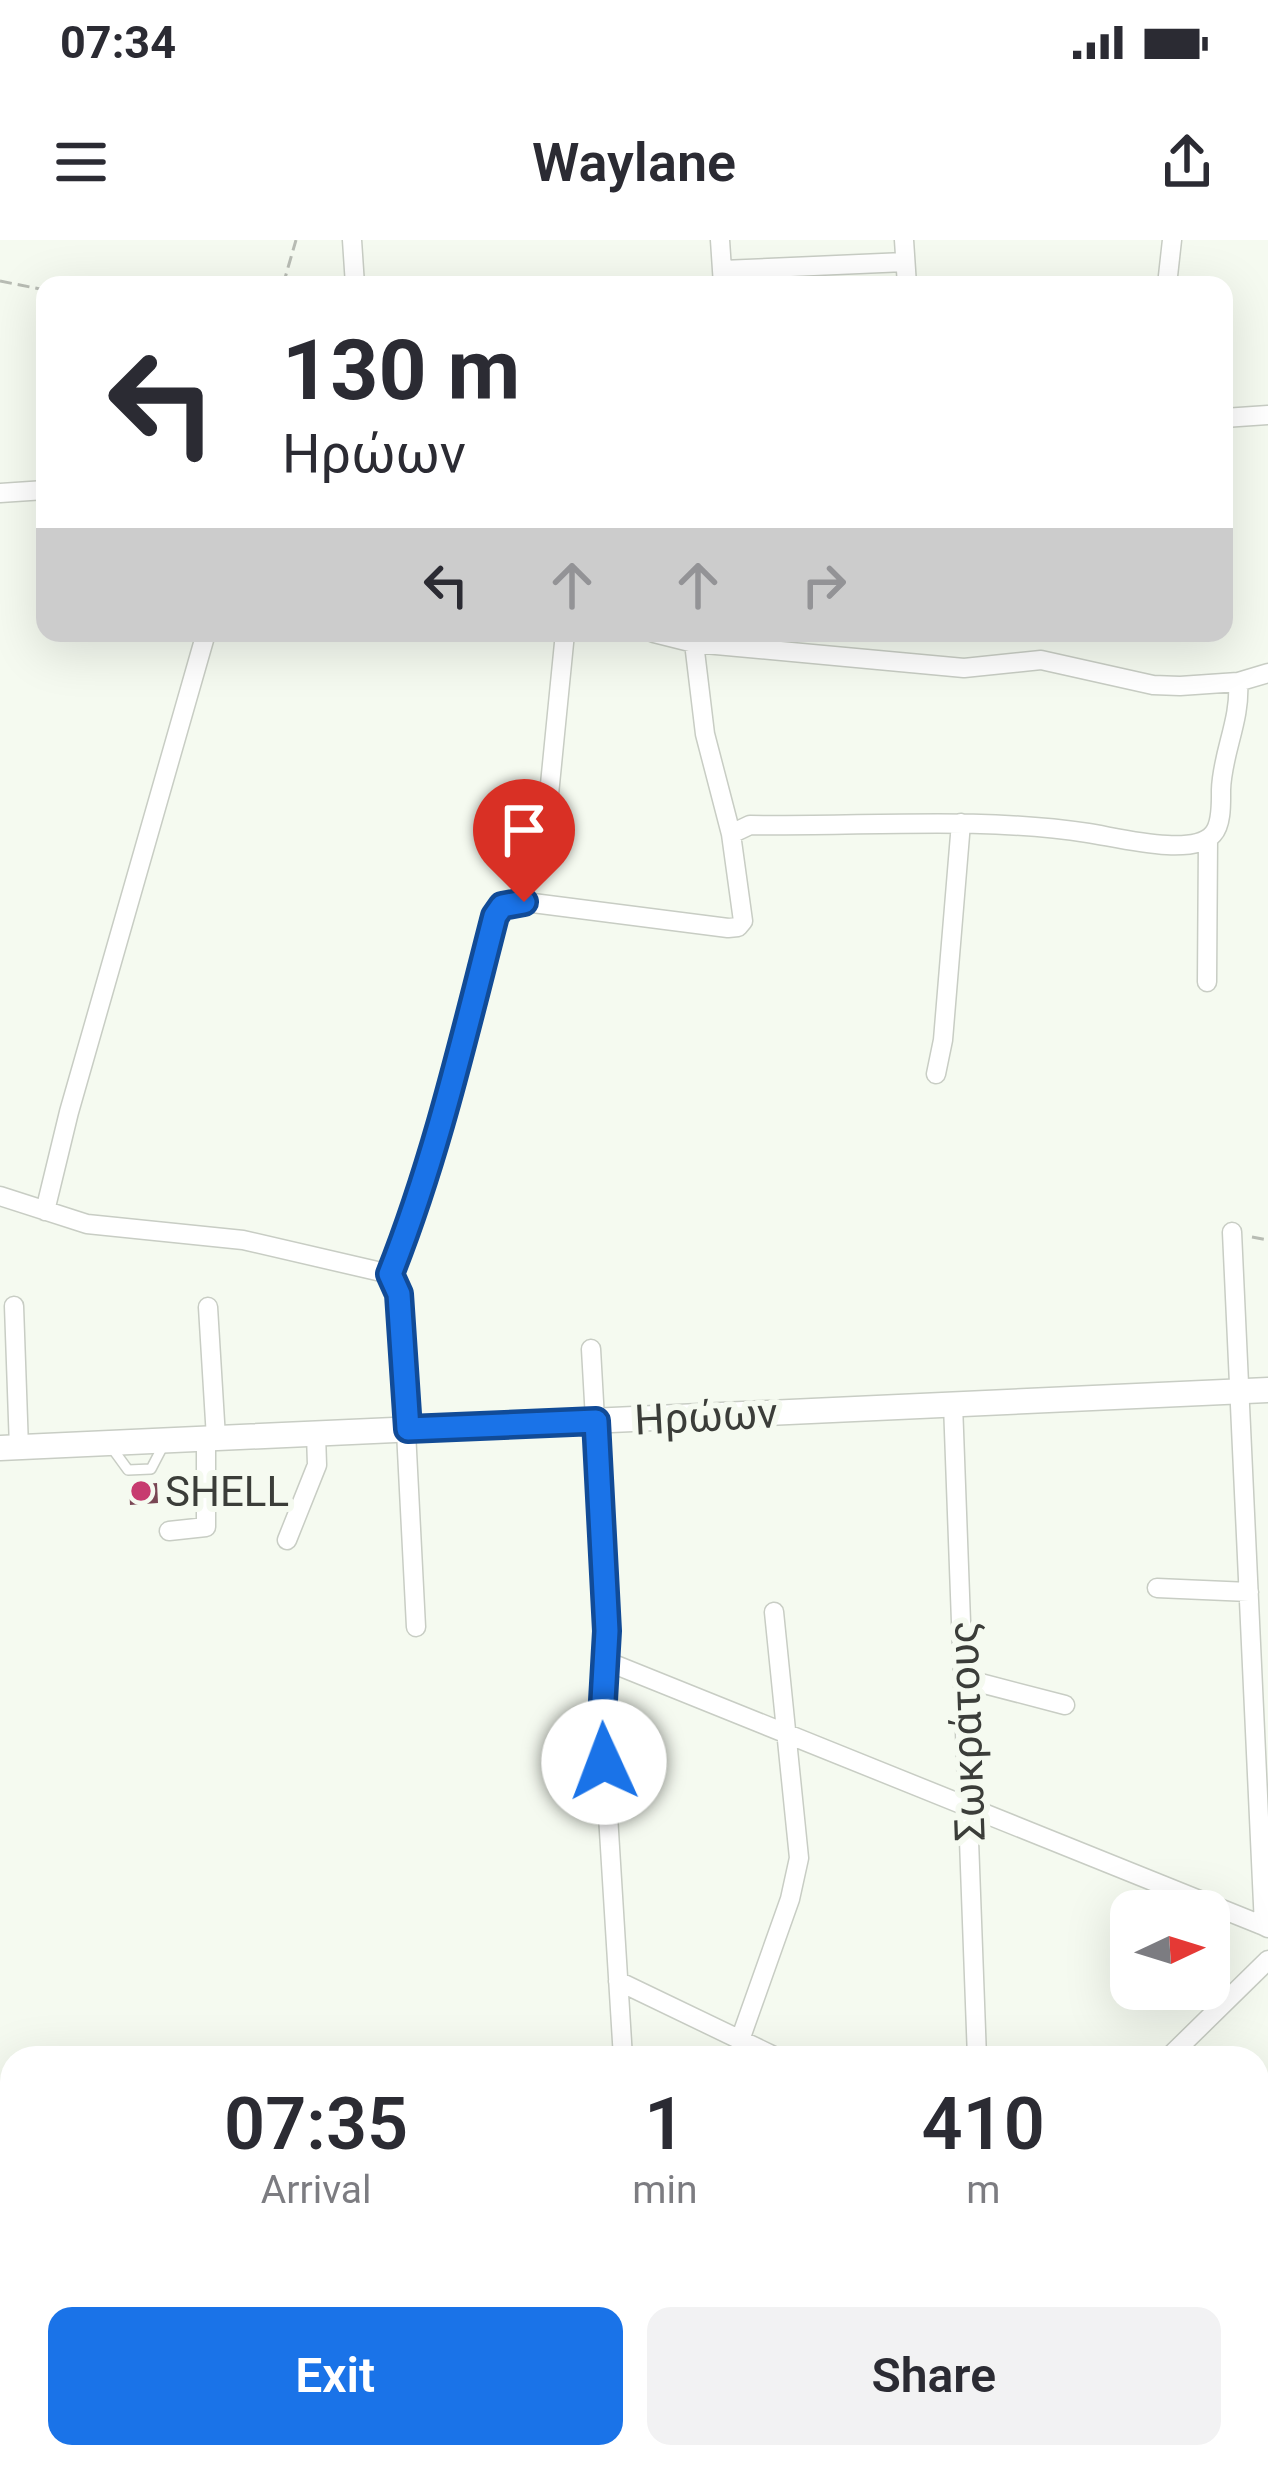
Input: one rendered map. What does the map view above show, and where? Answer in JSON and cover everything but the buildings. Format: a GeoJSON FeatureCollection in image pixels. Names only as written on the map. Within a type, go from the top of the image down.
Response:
{"type":"FeatureCollection","features":[{"type":"Feature","properties":{"kind":"street"},"geometry":{"type":"LineString","coordinates":[[352,240],[354,276]]}},
{"type":"Feature","properties":{"kind":"street"},"geometry":{"type":"LineString","coordinates":[[720,240],[722,276]]}},
{"type":"Feature","properties":{"kind":"street"},"geometry":{"type":"LineString","coordinates":[[904,240],[906,276]]}},
{"type":"Feature","properties":{"kind":"street"},"geometry":{"type":"LineString","coordinates":[[1168,276],[1172,240]]}},
{"type":"Feature","properties":{"kind":"street"},"geometry":{"type":"LineString","coordinates":[[734,276],[905,262]]}},
{"type":"Feature","properties":{"kind":"street"},"geometry":{"type":"LineString","coordinates":[[1233,417],[1268,415]]}},
{"type":"Feature","properties":{"kind":"street"},"geometry":{"type":"LineString","coordinates":[[0,493],[36,491]]}},
{"type":"Feature","properties":{"kind":"street"},"geometry":{"type":"LineString","coordinates":[[45,1211],[203,642]]}},
{"type":"Feature","properties":{"kind":"street"},"geometry":{"type":"LineString","coordinates":[[542,866],[564,642]]}},
{"type":"Feature","properties":{"kind":"street"},"geometry":{"type":"LineString","coordinates":[[690,642],[964,668],[1041,660],[1153,685],[1238,682],[1268,674]]}},
{"type":"Feature","properties":{"kind":"street"},"geometry":{"type":"LineString","coordinates":[[416,1627],[399,1294],[390,1274],[418,1197],[495,916],[502,906],[524,902],[738,927],[743,913],[730,834],[705,734],[694,643]]}},
{"type":"Feature","properties":{"kind":"street"},"geometry":{"type":"LineString","coordinates":[[730,834],[750,825],[961,824],[1059,829],[1166,845],[1208,839],[1216,832],[1219,819],[1225,755],[1239,704],[1238,682]]}},
{"type":"Feature","properties":{"kind":"street"},"geometry":{"type":"LineString","coordinates":[[936,1074],[961,824]]}},
{"type":"Feature","properties":{"kind":"street"},"geometry":{"type":"LineString","coordinates":[[1207,982],[1208,839]]}},
{"type":"Feature","properties":{"kind":"street"},"geometry":{"type":"LineString","coordinates":[[0,1196],[86,1224],[243,1240],[390,1274]]}},
{"type":"Feature","properties":{"kind":"street"},"geometry":{"type":"LineString","coordinates":[[606,1660],[1266,1927],[1261,1694],[1249,1592],[1232,1232]]}},
{"type":"Feature","properties":{"kind":"street"},"geometry":{"type":"LineString","coordinates":[[10,1448],[14,1306]]}},
{"type":"Feature","properties":{"kind":"street"},"geometry":{"type":"LineString","coordinates":[[169,1531],[206,1527],[211,1439],[208,1307]]}},
{"type":"Feature","properties":{"kind":"street"},"geometry":{"type":"LineString","coordinates":[[591,1349],[606,1660],[602,1718],[622,2046]]}},
{"type":"Feature","properties":{"kind":"street","name":"Ηρώων"},"geometry":{"type":"LineString","coordinates":[[10,1448],[1268,1390]]}},
{"type":"Feature","properties":{"kind":"street","name":"Σωκράτους"},"geometry":{"type":"LineString","coordinates":[[953,1404],[977,2046]]}},
{"type":"Feature","properties":{"kind":"street"},"geometry":{"type":"LineString","coordinates":[[287,1540],[316,1465],[316,1434]]}},
{"type":"Feature","properties":{"kind":"street"},"geometry":{"type":"LineString","coordinates":[[1157,1588],[1249,1592]]}},
{"type":"Feature","properties":{"kind":"street"},"geometry":{"type":"LineString","coordinates":[[740,2040],[797,1872],[798,1836],[774,1612]]}},
{"type":"Feature","properties":{"kind":"street"},"geometry":{"type":"LineString","coordinates":[[965,1679],[1065,1706]]}},
{"type":"Feature","properties":{"kind":"street"},"geometry":{"type":"LineString","coordinates":[[1180,2046],[1268,1960]]}},
{"type":"Feature","properties":{"kind":"street"},"geometry":{"type":"LineString","coordinates":[[618,1982],[753,2046]]}},
{"type":"Feature","properties":{"kind":"path"},"geometry":{"type":"LineString","coordinates":[[286,276],[296,240]]}},
{"type":"Feature","properties":{"kind":"path"},"geometry":{"type":"LineString","coordinates":[[0,281],[36,288]]}},
{"type":"Feature","properties":{"kind":"place","name":"SHELL"},"geometry":{"type":"Point","coordinates":[141,1491]}},
{"type":"Feature","properties":{"kind":"route"},"geometry":{"type":"LineString","coordinates":[[524,902],[502,906],[495,916],[443,1115],[390,1274],[399,1294],[408,1429],[596,1421],[607,1631],[604,1762]]}}]}
